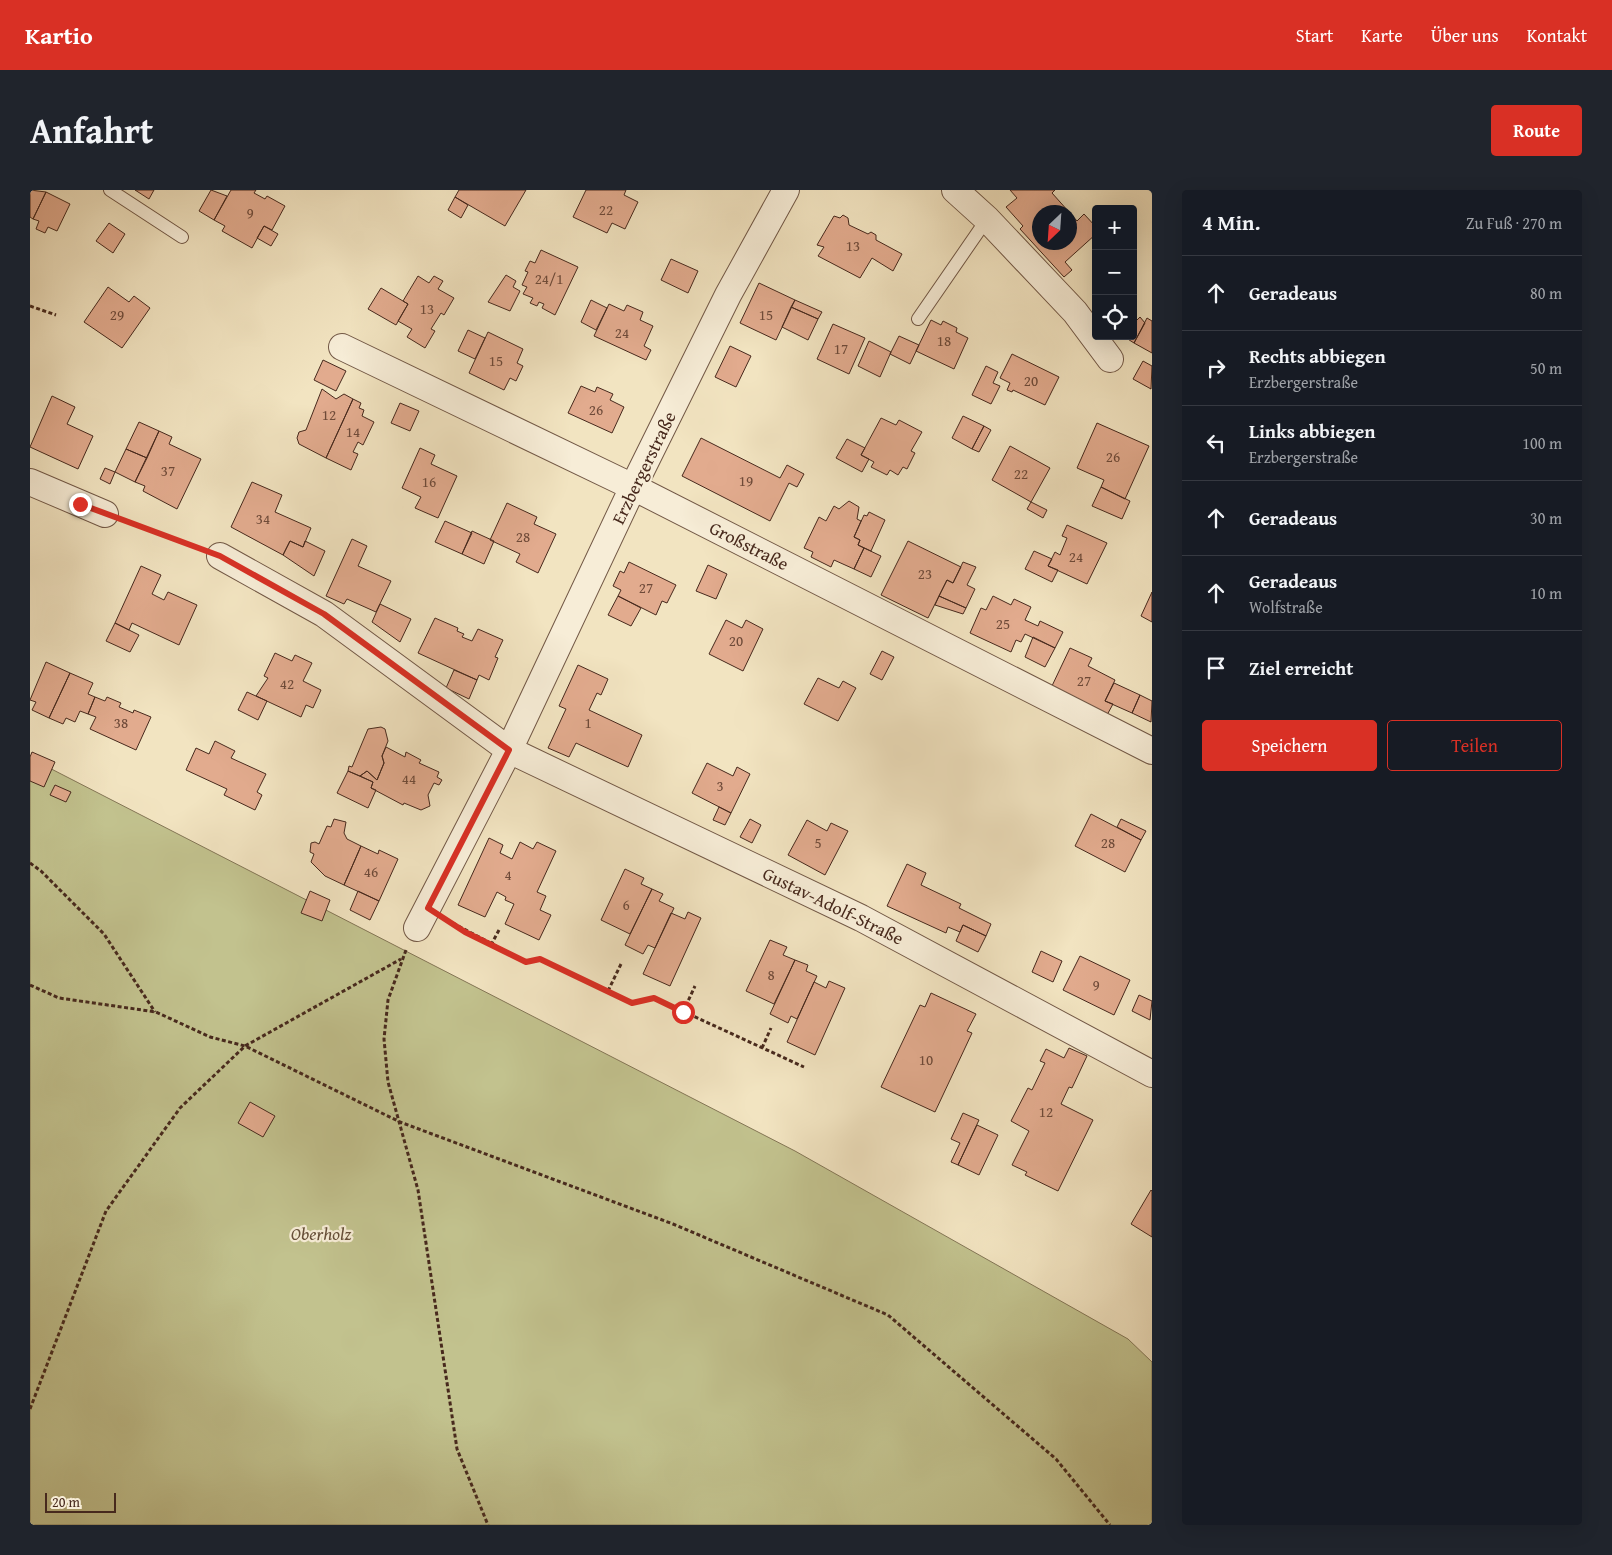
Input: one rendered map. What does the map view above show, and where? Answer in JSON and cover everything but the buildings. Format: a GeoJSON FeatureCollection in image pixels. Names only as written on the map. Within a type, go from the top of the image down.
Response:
{"type":"FeatureCollection","features":[{"type":"Feature","properties":{"kind":"street","name":"Erzbergerstraße"},"geometry":{"type":"LineString","coordinates":[[423,918],[509,750],[728,295],[786,190]]}},
{"type":"Feature","properties":{"kind":"street"},"geometry":{"type":"LineString","coordinates":[[954,190],[987,218],[1075,312],[1110,359]]}},
{"type":"Feature","properties":{"kind":"street","name":"Großstraße"},"geometry":{"type":"LineString","coordinates":[[342,347],[634,487],[1152,751]]}},
{"type":"Feature","properties":{"kind":"street"},"geometry":{"type":"LineString","coordinates":[[30,482],[105,514]]}},
{"type":"Feature","properties":{"kind":"street"},"geometry":{"type":"LineString","coordinates":[[220,556],[324,614],[509,750]]}},
{"type":"Feature","properties":{"kind":"street","name":"Gustav-Adolf-Straße"},"geometry":{"type":"LineString","coordinates":[[509,750],[861,918],[1152,1074]]}},
{"type":"Feature","properties":{"kind":"lane"},"geometry":{"type":"LineString","coordinates":[[110,190],[182,237]]}},
{"type":"Feature","properties":{"kind":"lane"},"geometry":{"type":"LineString","coordinates":[[918,319],[987,218]]}},
{"type":"Feature","properties":{"kind":"path"},"geometry":{"type":"LineString","coordinates":[[30,306],[56,315]]}},
{"type":"Feature","properties":{"kind":"path"},"geometry":{"type":"LineString","coordinates":[[105,514],[220,556]]}},
{"type":"Feature","properties":{"kind":"path"},"geometry":{"type":"LineString","coordinates":[[30,863],[41,871],[104,934],[156,1012]]}},
{"type":"Feature","properties":{"kind":"path"},"geometry":{"type":"LineString","coordinates":[[488,1525],[457,1450],[418,1190],[388,1082],[384,1039],[388,1000],[401,958],[423,918],[465,932],[526,962],[540,959],[632,1003],[654,998],[804,1067]]}},
{"type":"Feature","properties":{"kind":"path"},"geometry":{"type":"LineString","coordinates":[[491,945],[499,930]]}},
{"type":"Feature","properties":{"kind":"path"},"geometry":{"type":"LineString","coordinates":[[30,1409],[106,1211],[180,1108],[245,1046],[401,958]]}},
{"type":"Feature","properties":{"kind":"path"},"geometry":{"type":"LineString","coordinates":[[608,992],[621,964]]}},
{"type":"Feature","properties":{"kind":"path"},"geometry":{"type":"LineString","coordinates":[[30,984],[59,998],[156,1012],[210,1037],[245,1046],[400,1122],[673,1224],[888,1315],[1056,1459],[1110,1525]]}},
{"type":"Feature","properties":{"kind":"path"},"geometry":{"type":"LineString","coordinates":[[683,1012],[695,986]]}},
{"type":"Feature","properties":{"kind":"path"},"geometry":{"type":"LineString","coordinates":[[762,1048],[771,1028]]}},
{"type":"Feature","properties":{"kind":"green space","name":"Oberholz"},"geometry":{"type":"Polygon","coordinates":[[[30,758],[795,1151],[1128,1339],[1152,1362],[1152,1525],[30,1525],[30,758]]]}},
{"type":"Feature","properties":{"kind":"route"},"geometry":{"type":"LineString","coordinates":[[80,504],[220,556],[324,614],[509,750],[428,908],[465,932],[526,962],[540,959],[632,1003],[654,998],[683,1012]]}}]}
